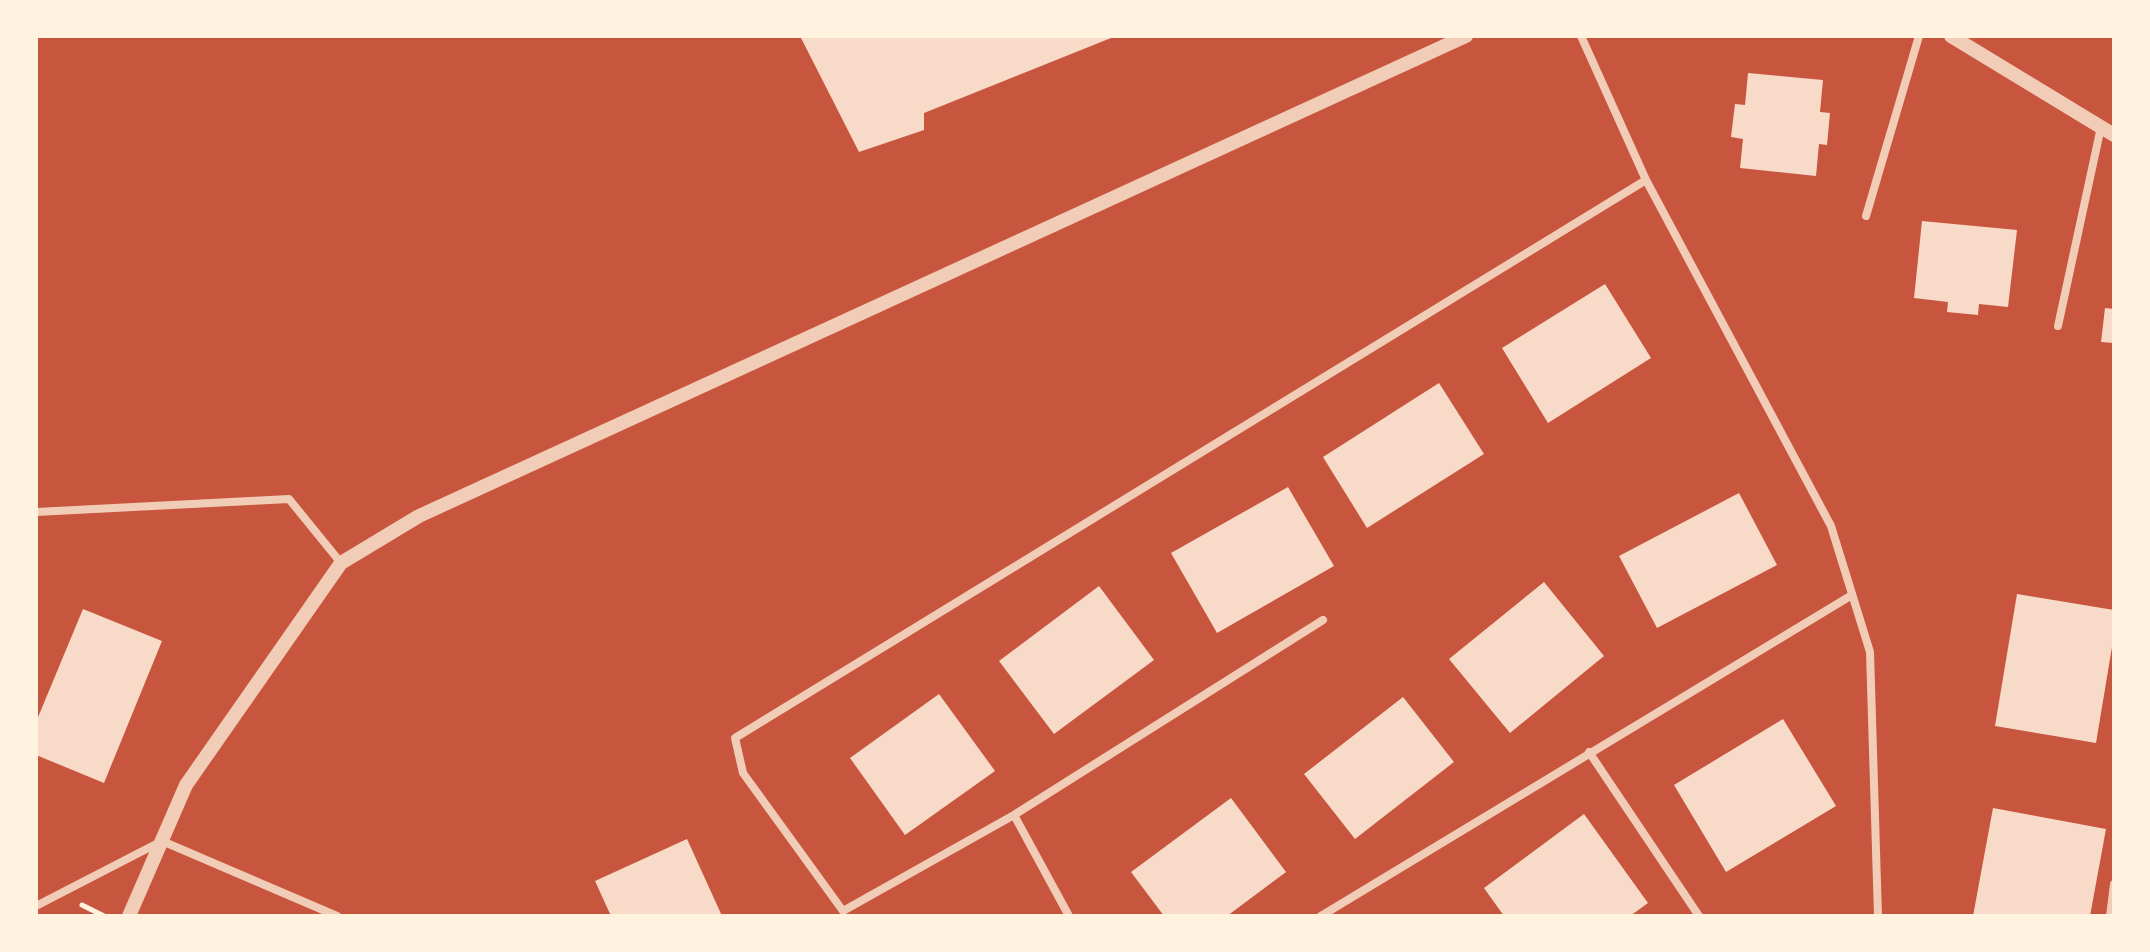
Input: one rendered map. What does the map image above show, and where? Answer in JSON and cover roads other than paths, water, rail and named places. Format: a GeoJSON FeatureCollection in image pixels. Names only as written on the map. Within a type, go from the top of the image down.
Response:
{"type":"FeatureCollection","features":[{"type":"Feature","properties":{"kind":"street"},"geometry":{"type":"LineString","coordinates":[[129,916],[186,785],[341,563],[419,516],[1466,36]]}},
{"type":"Feature","properties":{"kind":"street"},"geometry":{"type":"LineString","coordinates":[[1581,36],[1646,180],[1831,526],[1870,652],[1878,916]]}},
{"type":"Feature","properties":{"kind":"street"},"geometry":{"type":"LineString","coordinates":[[1866,216],[1919,36]]}},
{"type":"Feature","properties":{"kind":"street"},"geometry":{"type":"LineString","coordinates":[[1951,36],[2107,131],[2058,326]]}},
{"type":"Feature","properties":{"kind":"street"},"geometry":{"type":"LineString","coordinates":[[1323,620],[1014,815],[843,911],[743,773],[735,738],[1646,180]]}},
{"type":"Feature","properties":{"kind":"street"},"geometry":{"type":"LineString","coordinates":[[36,512],[289,499],[341,563]]}},
{"type":"Feature","properties":{"kind":"street"},"geometry":{"type":"LineString","coordinates":[[1321,916],[1852,595]]}},
{"type":"Feature","properties":{"kind":"street"},"geometry":{"type":"LineString","coordinates":[[1589,752],[1699,916]]}},
{"type":"Feature","properties":{"kind":"street"},"geometry":{"type":"LineString","coordinates":[[1014,815],[1069,916]]}},
{"type":"Feature","properties":{"kind":"street"},"geometry":{"type":"LineString","coordinates":[[36,906],[162,841]]}},
{"type":"Feature","properties":{"kind":"street"},"geometry":{"type":"LineString","coordinates":[[162,841],[337,916]]}},
{"type":"Feature","properties":{"kind":"street"},"geometry":{"type":"LineString","coordinates":[[2110,916],[2114,884]]}}]}
